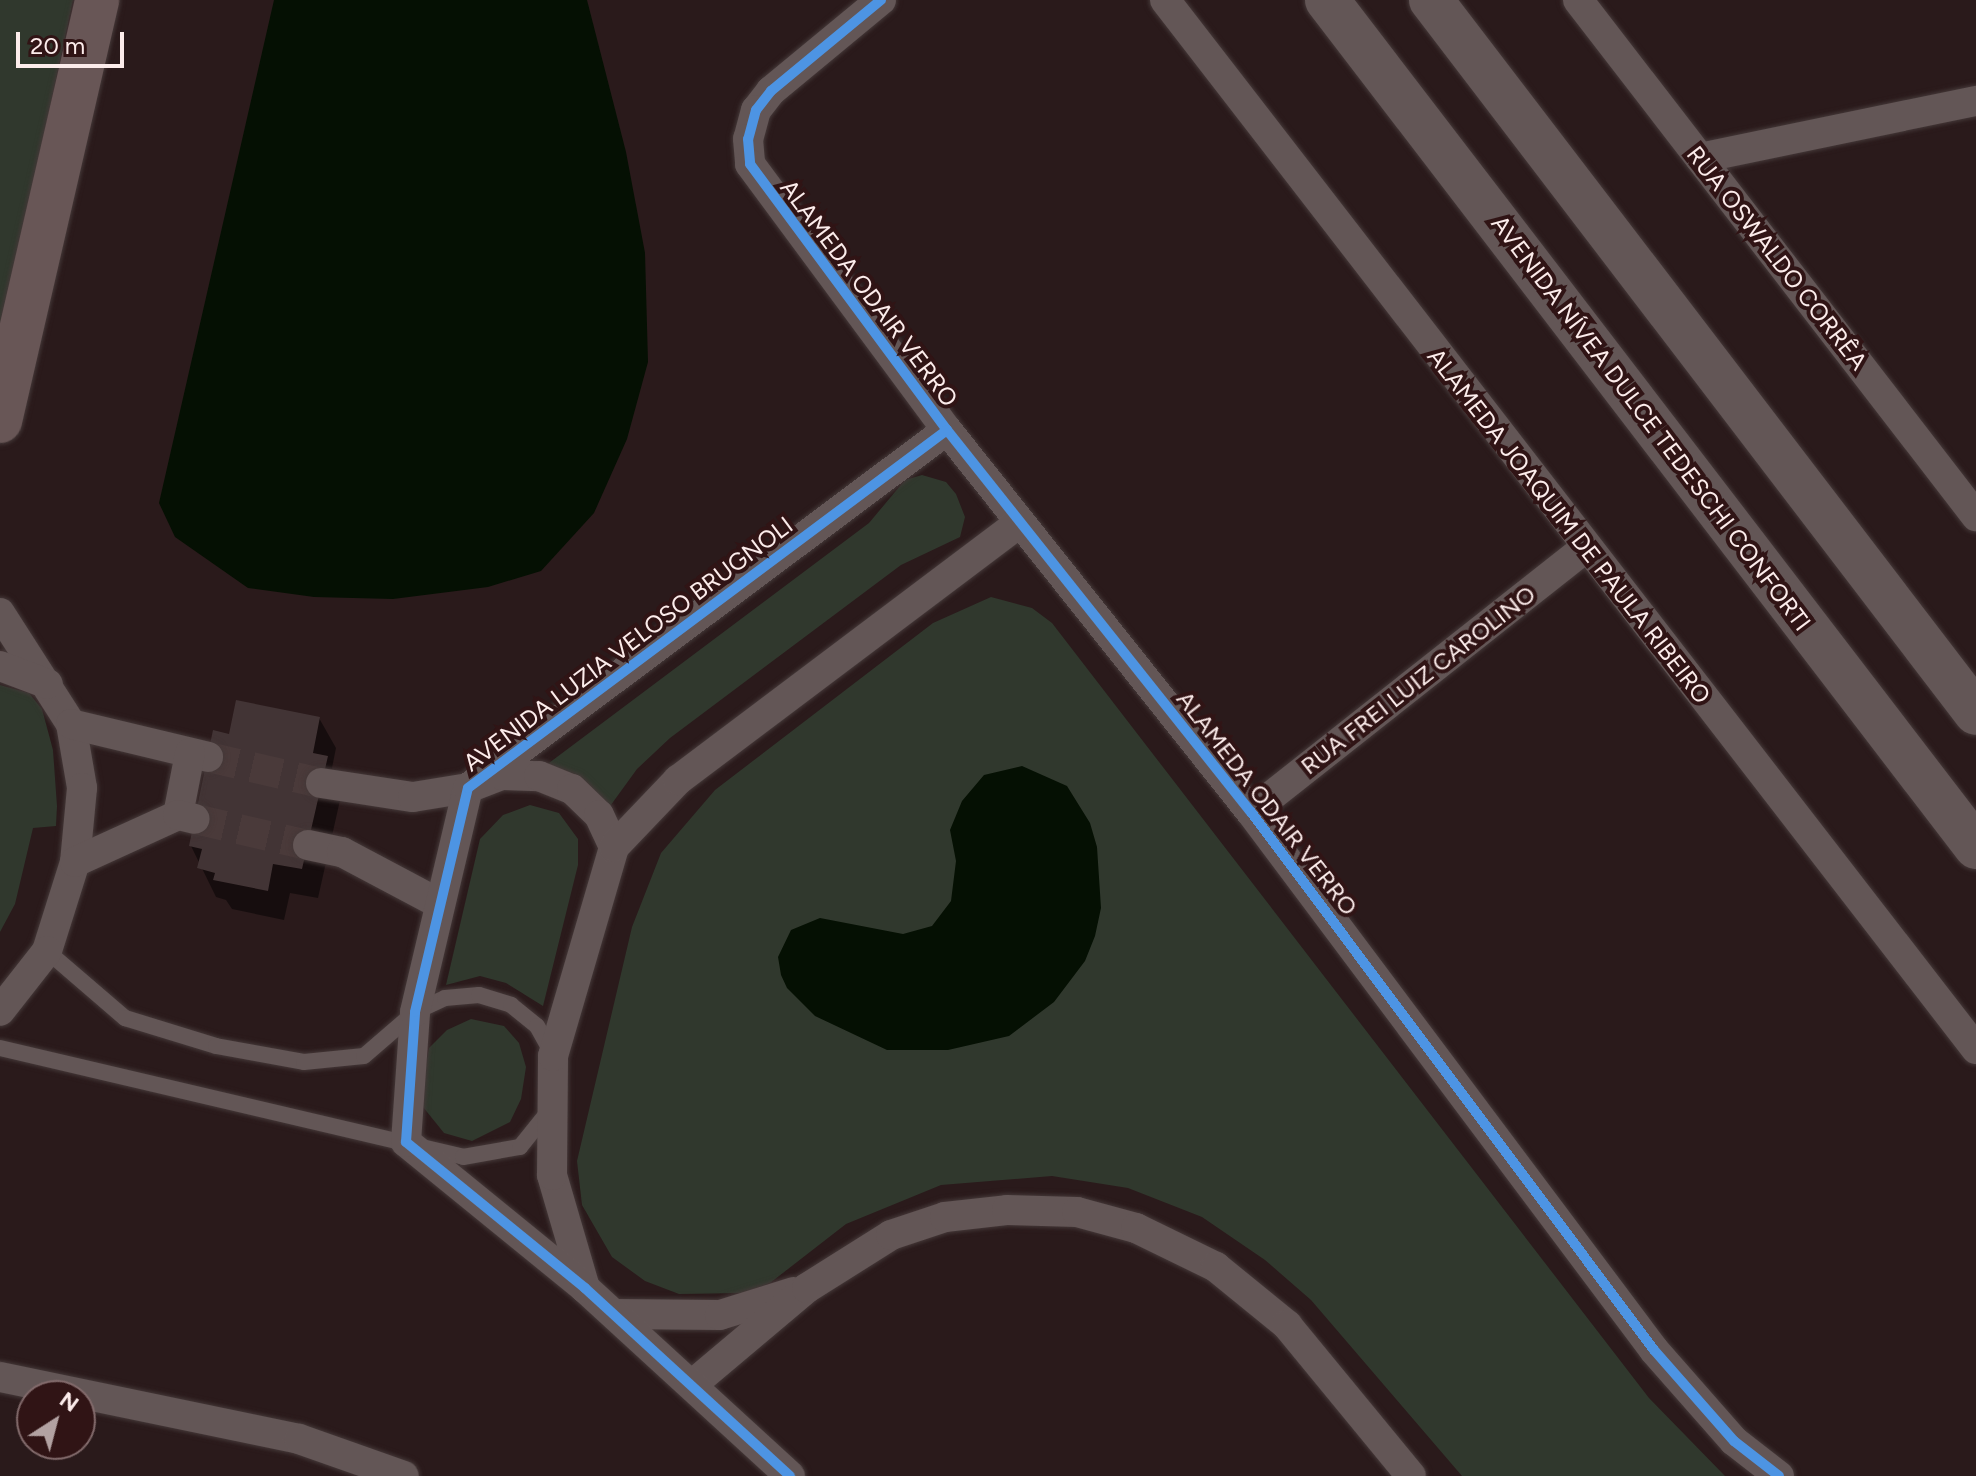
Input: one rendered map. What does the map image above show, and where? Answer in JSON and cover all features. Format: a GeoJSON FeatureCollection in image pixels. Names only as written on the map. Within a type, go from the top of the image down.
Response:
{"type":"FeatureCollection","features":[{"type":"Feature","properties":{"kind":"main road"},"geometry":{"type":"LineString","coordinates":[[0,421],[97,0]]}},
{"type":"Feature","properties":{"kind":"main road","name":"AVENIDA NÍVEA DULCE TEDESCHI CONFORTI"},"geometry":{"type":"LineString","coordinates":[[1327,0],[1976,847]]}},
{"type":"Feature","properties":{"kind":"main road"},"geometry":{"type":"LineString","coordinates":[[1431,0],[1976,713]]}},
{"type":"Feature","properties":{"kind":"street","name":"ALAMEDA ODAIR VERRO"},"geometry":{"type":"LineString","coordinates":[[881,0],[771,91],[756,110],[748,139],[750,164],[767,191],[947,430],[1251,812],[1654,1350],[1734,1441],[1779,1476]]}},
{"type":"Feature","properties":{"kind":"street","name":"ALAMEDA JOAQUIM DE PAULA RIBEIRO"},"geometry":{"type":"LineString","coordinates":[[1165,0],[1585,548],[1976,1049]]}},
{"type":"Feature","properties":{"kind":"street","name":"RUA OSWALDO CORRÊA"},"geometry":{"type":"LineString","coordinates":[[1578,0],[1976,516]]}},
{"type":"Feature","properties":{"kind":"street"},"geometry":{"type":"LineString","coordinates":[[1700,158],[1976,101]]}},
{"type":"Feature","properties":{"kind":"street","name":"AVENIDA LUZIA VELOSO BRUGNOLI"},"geometry":{"type":"LineString","coordinates":[[406,1142],[415,1012],[468,788],[947,430]]}},
{"type":"Feature","properties":{"kind":"street"},"geometry":{"type":"LineString","coordinates":[[585,1288],[552,1175],[550,1110],[553,1056],[614,847],[678,780],[1020,522]]}},
{"type":"Feature","properties":{"kind":"street","name":"RUA FREI LUIZ CAROLINO"},"geometry":{"type":"LineString","coordinates":[[1251,812],[1585,548]]}},
{"type":"Feature","properties":{"kind":"street"},"geometry":{"type":"LineString","coordinates":[[0,613],[71,724],[82,788],[75,862],[47,951],[0,1011]]}},
{"type":"Feature","properties":{"kind":"street"},"geometry":{"type":"LineString","coordinates":[[0,666],[48,684]]}},
{"type":"Feature","properties":{"kind":"street"},"geometry":{"type":"LineString","coordinates":[[71,724],[199,755],[187,817],[75,862]]}},
{"type":"Feature","properties":{"kind":"street"},"geometry":{"type":"LineString","coordinates":[[321,783],[413,797],[468,788],[502,775],[539,776],[561,784],[599,815],[614,847]]}},
{"type":"Feature","properties":{"kind":"street"},"geometry":{"type":"LineString","coordinates":[[308,845],[342,852],[440,904]]}},
{"type":"Feature","properties":{"kind":"street"},"geometry":{"type":"LineString","coordinates":[[406,1142],[615,1314],[790,1476]]}},
{"type":"Feature","properties":{"kind":"street"},"geometry":{"type":"LineString","coordinates":[[693,1384],[807,1288],[891,1235],[945,1217],[1007,1210],[1077,1212],[1136,1228],[1216,1267],[1287,1325],[1411,1476]]}},
{"type":"Feature","properties":{"kind":"street"},"geometry":{"type":"LineString","coordinates":[[615,1314],[720,1315],[807,1288]]}},
{"type":"Feature","properties":{"kind":"street"},"geometry":{"type":"LineString","coordinates":[[0,1377],[299,1439],[404,1476]]}},
{"type":"Feature","properties":{"kind":"lane"},"geometry":{"type":"LineString","coordinates":[[47,951],[125,1018],[216,1046],[304,1062],[364,1056],[415,1012],[445,998],[479,995],[511,1005],[537,1026],[553,1056]]}},
{"type":"Feature","properties":{"kind":"lane"},"geometry":{"type":"LineString","coordinates":[[0,1048],[463,1157],[494,1154],[520,1147],[550,1110]]}},
{"type":"Feature","properties":{"kind":"green space"},"geometry":{"type":"Polygon","coordinates":[[[0,0],[73,0],[0,340],[0,0]]]}},
{"type":"Feature","properties":{"kind":"green space"},"geometry":{"type":"Polygon","coordinates":[[[922,475],[946,482],[956,494],[965,517],[960,537],[901,565],[670,738],[637,769],[608,809],[578,776],[545,766],[869,523],[905,480],[922,475]]]}},
{"type":"Feature","properties":{"kind":"green space"},"geometry":{"type":"Polygon","coordinates":[[[991,597],[1032,608],[1052,623],[1649,1398],[1725,1476],[1462,1476],[1311,1300],[1265,1260],[1202,1217],[1128,1188],[1052,1176],[941,1185],[846,1224],[770,1283],[743,1293],[679,1294],[645,1281],[612,1257],[582,1205],[577,1161],[632,927],[661,853],[715,790],[933,623],[991,597]]]}},
{"type":"Feature","properties":{"kind":"green space"},"geometry":{"type":"Polygon","coordinates":[[[0,685],[29,693],[42,709],[53,750],[57,806],[56,826],[33,828],[15,904],[0,932],[0,685]]]}},
{"type":"Feature","properties":{"kind":"green space"},"geometry":{"type":"Polygon","coordinates":[[[530,805],[559,813],[578,839],[578,865],[543,1006],[506,983],[480,976],[446,985],[480,839],[503,815],[530,805]]]}},
{"type":"Feature","properties":{"kind":"green space"},"geometry":{"type":"Polygon","coordinates":[[[471,1019],[504,1026],[519,1043],[526,1067],[521,1099],[510,1122],[472,1141],[444,1133],[419,1102],[429,1048],[447,1030],[471,1019]]]}},
{"type":"Feature","properties":{"kind":"shaded area"},"geometry":{"type":"Polygon","coordinates":[[[274,0],[587,0],[626,152],[645,253],[648,362],[627,439],[594,513],[541,571],[488,587],[393,599],[314,597],[248,588],[175,537],[159,503],[274,0]]]}},
{"type":"Feature","properties":{"kind":"shaded area"},"geometry":{"type":"Polygon","coordinates":[[[1022,766],[1067,786],[1090,823],[1097,847],[1101,908],[1095,936],[1085,961],[1054,1002],[1009,1036],[948,1050],[887,1050],[815,1016],[787,988],[781,975],[778,957],[791,930],[820,918],[903,934],[932,926],[951,901],[956,861],[950,830],[962,801],[984,775],[1022,766]]]}},
{"type":"Feature","properties":{"kind":"building"},"geometry":{"type":"Polygon","coordinates":[[[236,700],[320,717],[313,753],[328,756],[302,869],[273,864],[268,891],[213,880],[215,873],[197,868],[202,849],[189,846],[213,730],[229,734],[236,700]]]}},
{"type":"Feature","properties":{"kind":"tunnel"},"geometry":{"type":"LineString","coordinates":[[208,757],[321,783]]}},
{"type":"Feature","properties":{"kind":"tunnel"},"geometry":{"type":"LineString","coordinates":[[195,819],[308,845]]}},
{"type":"Feature","properties":{"kind":"cycle path"},"geometry":{"type":"LineString","coordinates":[[881,0],[771,91],[756,110],[748,139],[750,164],[947,430],[1251,812],[1654,1350],[1734,1441],[1779,1476]]}},
{"type":"Feature","properties":{"kind":"cycle path"},"geometry":{"type":"LineString","coordinates":[[790,1476],[585,1288],[406,1142],[415,1012],[468,788],[947,430]]}}]}
